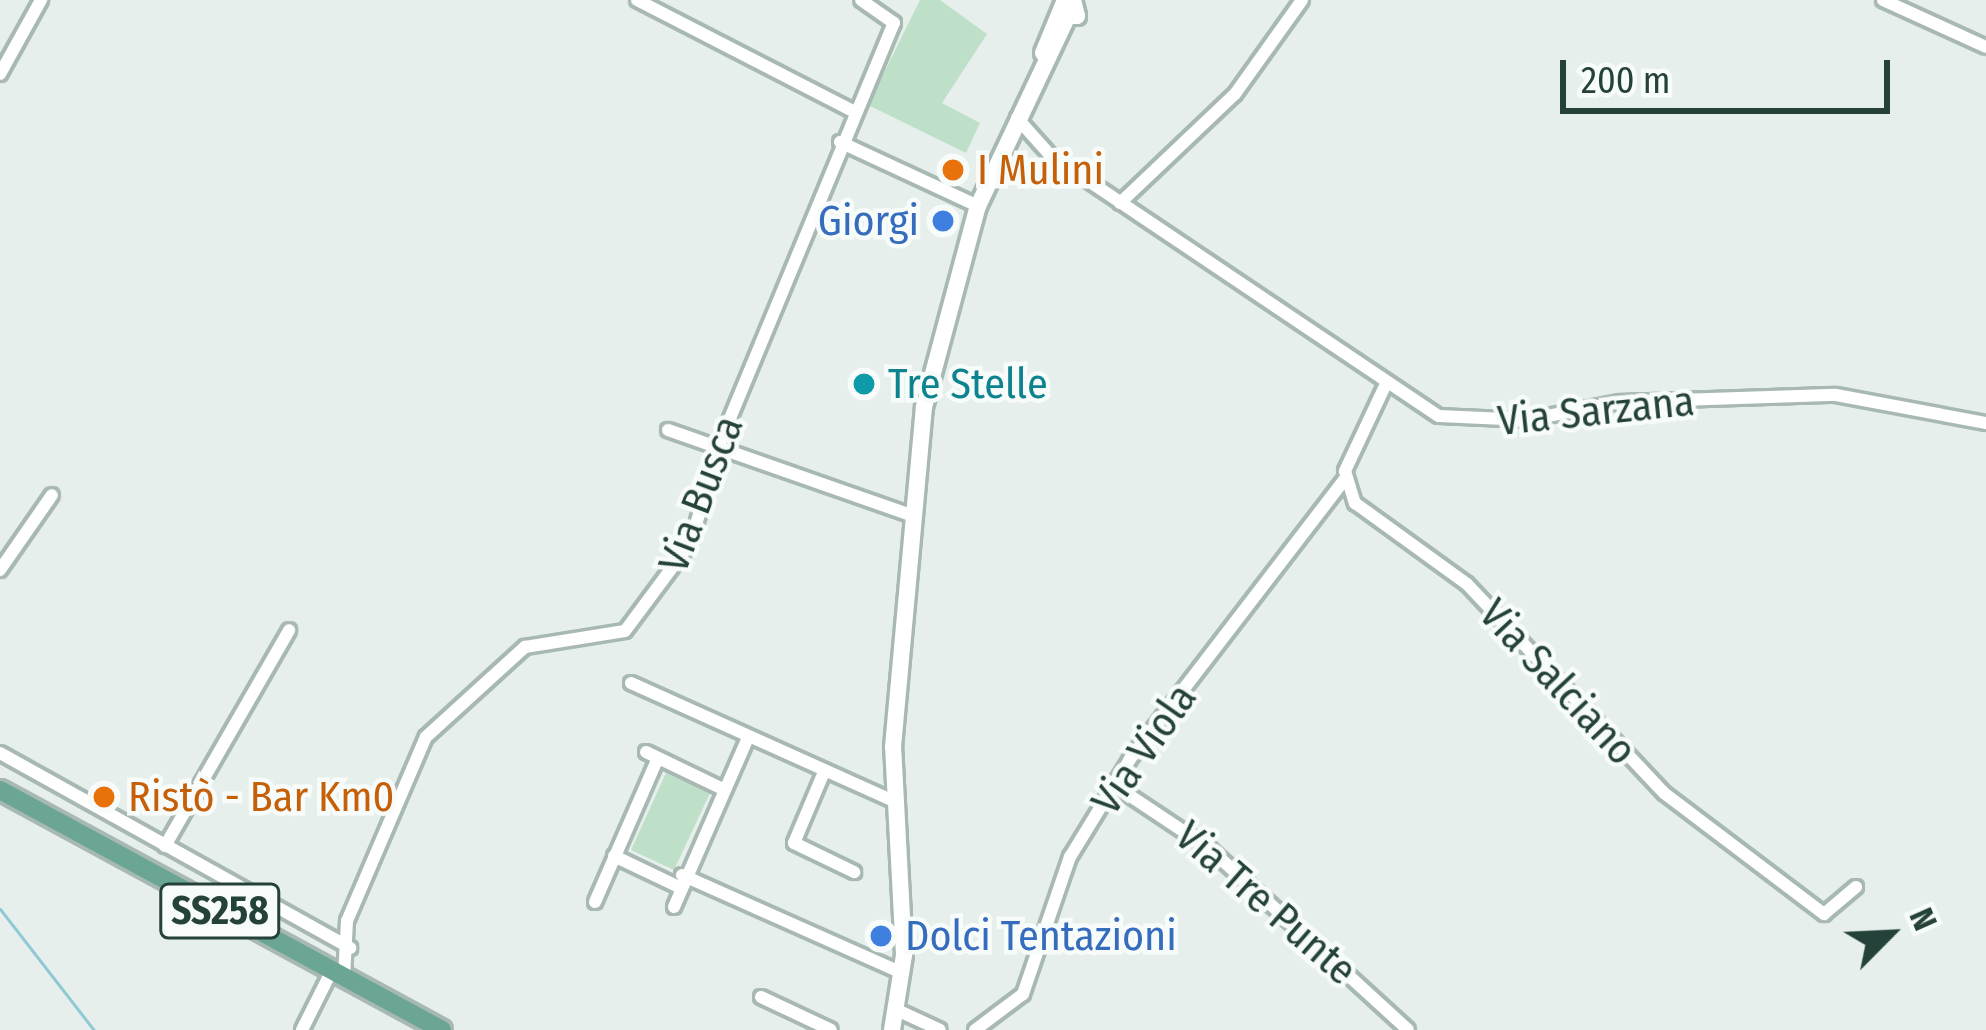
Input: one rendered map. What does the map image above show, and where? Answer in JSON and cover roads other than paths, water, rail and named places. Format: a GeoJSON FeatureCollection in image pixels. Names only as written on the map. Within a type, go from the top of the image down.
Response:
{"type":"FeatureCollection","features":[{"type":"Feature","properties":{"kind":"main road"},"geometry":{"type":"LineString","coordinates":[[892,1030],[902,973],[893,801],[914,516],[934,353],[978,206],[1070,4]]}},
{"type":"Feature","properties":{"kind":"main road","name":"SS258"},"geometry":{"type":"LineString","coordinates":[[0,790],[442,1030]]}},
{"type":"Feature","properties":{"kind":"street"},"geometry":{"type":"LineString","coordinates":[[0,74],[41,0]]}},
{"type":"Feature","properties":{"kind":"street"},"geometry":{"type":"LineString","coordinates":[[637,0],[853,111]]}},
{"type":"Feature","properties":{"kind":"street","name":"Via Busca"},"geometry":{"type":"LineString","coordinates":[[302,1030],[350,948],[347,921],[426,737],[525,647],[610,636],[642,619],[691,542],[719,445],[840,142],[894,23],[862,0]]}},
{"type":"Feature","properties":{"kind":"street"},"geometry":{"type":"LineString","coordinates":[[1120,203],[1235,94],[1302,0]]}},
{"type":"Feature","properties":{"kind":"street"},"geometry":{"type":"LineString","coordinates":[[1883,0],[1986,47]]}},
{"type":"Feature","properties":{"kind":"street","name":"Via Sarzana"},"geometry":{"type":"LineString","coordinates":[[1016,116],[1120,203],[1282,303],[1384,388],[1475,423],[1619,402],[1836,395],[1986,423]]}},
{"type":"Feature","properties":{"kind":"street"},"geometry":{"type":"LineString","coordinates":[[840,142],[978,206]]}},
{"type":"Feature","properties":{"kind":"street"},"geometry":{"type":"LineString","coordinates":[[1344,480],[1384,388]]}},
{"type":"Feature","properties":{"kind":"street"},"geometry":{"type":"LineString","coordinates":[[668,430],[914,516]]}},
{"type":"Feature","properties":{"kind":"street","name":"Via Viola"},"geometry":{"type":"LineString","coordinates":[[975,1030],[1023,994],[1070,857],[1344,480]]}},
{"type":"Feature","properties":{"kind":"street","name":"Via Salciano"},"geometry":{"type":"LineString","coordinates":[[1344,480],[1355,503],[1506,622],[1578,714],[1664,794],[1824,914],[1856,887]]}},
{"type":"Feature","properties":{"kind":"street"},"geometry":{"type":"LineString","coordinates":[[0,570],[52,495]]}},
{"type":"Feature","properties":{"kind":"street"},"geometry":{"type":"LineString","coordinates":[[165,847],[289,630]]}},
{"type":"Feature","properties":{"kind":"street"},"geometry":{"type":"LineString","coordinates":[[631,683],[893,801]]}},
{"type":"Feature","properties":{"kind":"street"},"geometry":{"type":"LineString","coordinates":[[674,907],[680,880],[748,738]]}},
{"type":"Feature","properties":{"kind":"street"},"geometry":{"type":"LineString","coordinates":[[0,753],[350,948]]}},
{"type":"Feature","properties":{"kind":"street"},"geometry":{"type":"LineString","coordinates":[[595,902],[652,754],[723,789]]}},
{"type":"Feature","properties":{"kind":"street"},"geometry":{"type":"LineString","coordinates":[[824,772],[794,843],[854,872]]}},
{"type":"Feature","properties":{"kind":"street","name":"Via Tre Punte"},"geometry":{"type":"LineString","coordinates":[[1117,787],[1210,849],[1408,1030]]}},
{"type":"Feature","properties":{"kind":"street"},"geometry":{"type":"LineString","coordinates":[[614,856],[902,973]]}},
{"type":"Feature","properties":{"kind":"street"},"geometry":{"type":"LineString","coordinates":[[761,997],[831,1030]]}},
{"type":"Feature","properties":{"kind":"street"},"geometry":{"type":"LineString","coordinates":[[897,1010],[940,1030]]}},
{"type":"Feature","properties":{"kind":"waterway"},"geometry":{"type":"LineString","coordinates":[[0,909],[94,1030]]}},
{"type":"Feature","properties":{"kind":"place","name":"I Mulini"},"geometry":{"type":"Point","coordinates":[953,170]}},
{"type":"Feature","properties":{"kind":"place","name":"Giorgi"},"geometry":{"type":"Point","coordinates":[943,221]}},
{"type":"Feature","properties":{"kind":"place","name":"Tre Stelle"},"geometry":{"type":"Point","coordinates":[864,384]}},
{"type":"Feature","properties":{"kind":"place","name":"Ristò - Bar Km0"},"geometry":{"type":"Point","coordinates":[104,797]}},
{"type":"Feature","properties":{"kind":"place","name":"Dolci Tentazioni"},"geometry":{"type":"Point","coordinates":[881,936]}}]}
